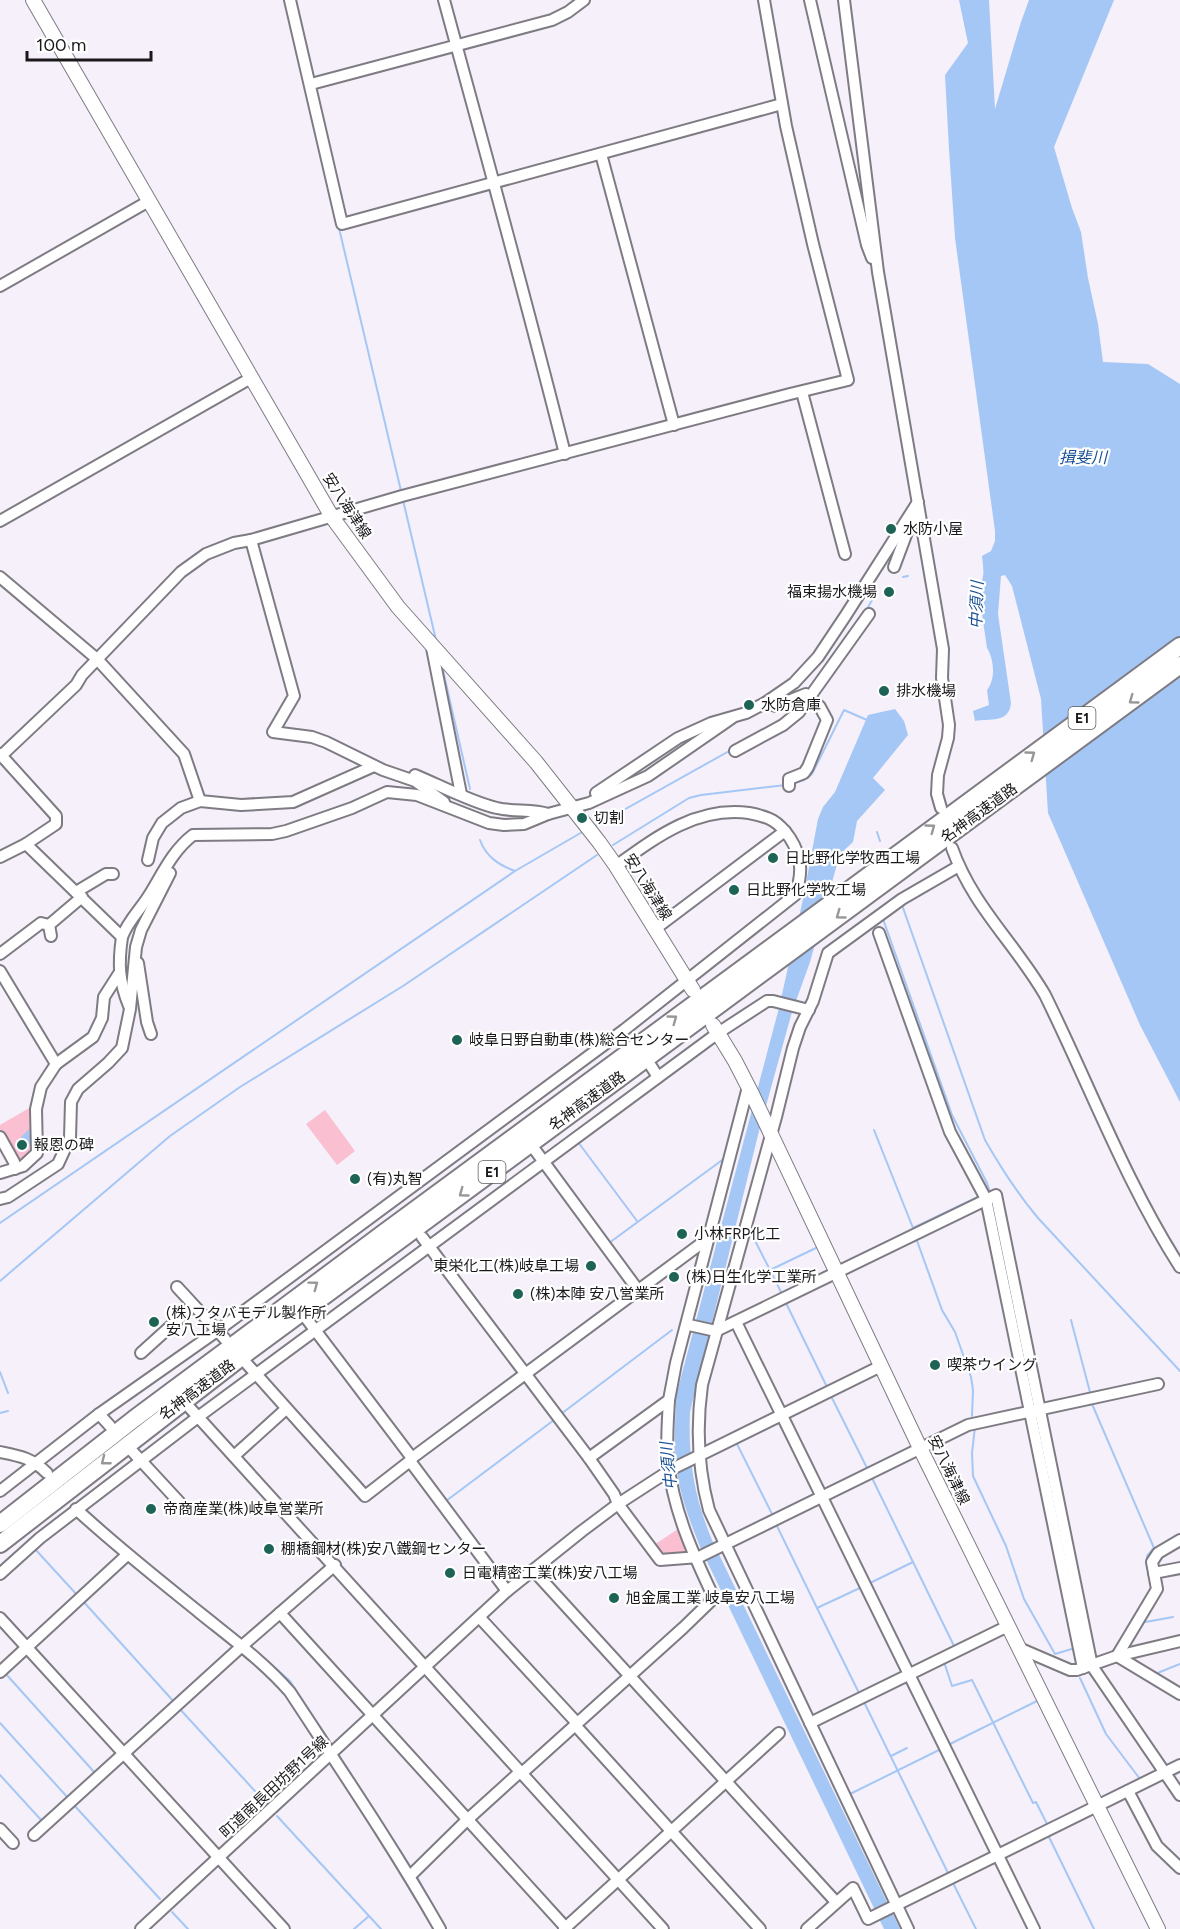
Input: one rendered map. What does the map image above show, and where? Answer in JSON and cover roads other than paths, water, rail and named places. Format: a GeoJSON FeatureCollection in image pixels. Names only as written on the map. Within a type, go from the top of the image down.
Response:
{"type":"FeatureCollection","features":[{"type":"Feature","properties":{"kind":"highway","name":"名神高速道路"},"geometry":{"type":"LineString","coordinates":[[1,1543],[244,1355],[986,798],[1180,646]]}},
{"type":"Feature","properties":{"kind":"highway","name":"名神高速道路"},"geometry":{"type":"LineString","coordinates":[[0,1524],[134,1419],[986,798],[1180,665]]}},
{"type":"Feature","properties":{"kind":"highway"},"geometry":{"type":"LineString","coordinates":[[0,1518],[69,1464],[134,1419]]}},
{"type":"Feature","properties":{"kind":"main road","name":"安八海津線"},"geometry":{"type":"LineString","coordinates":[[33,0],[332,517],[398,607],[432,648],[536,762],[572,808],[616,866],[690,984]]}},
{"type":"Feature","properties":{"kind":"main road","name":"安八海津線"},"geometry":{"type":"LineString","coordinates":[[716,1029],[750,1090],[920,1448],[1158,1929]]}},
{"type":"Feature","properties":{"kind":"street"},"geometry":{"type":"LineString","coordinates":[[290,0],[342,224],[783,104]]}},
{"type":"Feature","properties":{"kind":"street"},"geometry":{"type":"LineString","coordinates":[[444,0],[495,182],[565,454]]}},
{"type":"Feature","properties":{"kind":"street"},"geometry":{"type":"LineString","coordinates":[[310,84],[552,20],[584,0]]}},
{"type":"Feature","properties":{"kind":"street"},"geometry":{"type":"LineString","coordinates":[[0,857],[26,844],[56,824],[56,816],[1,754],[76,685],[82,675],[181,572],[206,554],[234,543],[402,496],[848,380],[806,214],[764,0]]}},
{"type":"Feature","properties":{"kind":"street"},"geometry":{"type":"LineString","coordinates":[[810,0],[867,245],[878,272]]}},
{"type":"Feature","properties":{"kind":"street"},"geometry":{"type":"LineString","coordinates":[[844,0],[878,272],[943,650],[942,678],[949,725],[948,738],[938,775],[937,794],[941,808]]}},
{"type":"Feature","properties":{"kind":"street"},"geometry":{"type":"LineString","coordinates":[[601,154],[674,425]]}},
{"type":"Feature","properties":{"kind":"street"},"geometry":{"type":"LineString","coordinates":[[0,286],[148,201]]}},
{"type":"Feature","properties":{"kind":"street"},"geometry":{"type":"LineString","coordinates":[[0,521],[251,378]]}},
{"type":"Feature","properties":{"kind":"street"},"geometry":{"type":"LineString","coordinates":[[802,392],[845,554]]}},
{"type":"Feature","properties":{"kind":"street"},"geometry":{"type":"LineString","coordinates":[[894,567],[918,502]]}},
{"type":"Feature","properties":{"kind":"street"},"geometry":{"type":"LineString","coordinates":[[130,1009],[121,986],[119,958],[122,937],[127,924],[147,899],[169,861],[183,842],[193,835],[272,834],[286,831],[352,808],[387,792],[417,795],[473,818],[504,825],[524,824],[548,814],[572,808],[678,738],[765,703],[794,683],[818,657],[918,502]]}},
{"type":"Feature","properties":{"kind":"street"},"geometry":{"type":"LineString","coordinates":[[251,540],[294,696],[273,732],[312,737],[379,768],[414,781],[448,806]]}},
{"type":"Feature","properties":{"kind":"street"},"geometry":{"type":"LineString","coordinates":[[0,577],[97,659],[184,754],[200,801]]}},
{"type":"Feature","properties":{"kind":"street"},"geometry":{"type":"LineString","coordinates":[[735,751],[783,725],[799,712],[869,614]]}},
{"type":"Feature","properties":{"kind":"street"},"geometry":{"type":"LineString","coordinates":[[432,648],[461,794]]}},
{"type":"Feature","properties":{"kind":"street"},"geometry":{"type":"LineString","coordinates":[[765,703],[776,706],[802,694],[810,697],[820,707],[827,720],[808,767],[804,773],[789,779],[789,786]]}},
{"type":"Feature","properties":{"kind":"street"},"geometry":{"type":"LineString","coordinates":[[148,860],[153,838],[162,823],[181,808],[200,801],[241,805],[293,802],[379,768],[406,772],[494,808],[548,814]]}},
{"type":"Feature","properties":{"kind":"street"},"geometry":{"type":"LineString","coordinates":[[0,1491],[99,1414],[164,1377],[398,1204],[508,1115],[690,984],[795,895],[800,882],[800,857],[780,824],[766,817],[729,812],[712,813],[691,819],[616,866]]}},
{"type":"Feature","properties":{"kind":"street"},"geometry":{"type":"LineString","coordinates":[[655,929],[785,831]]}},
{"type":"Feature","properties":{"kind":"street"},"geometry":{"type":"LineString","coordinates":[[26,844],[122,937]]}},
{"type":"Feature","properties":{"kind":"street"},"geometry":{"type":"LineString","coordinates":[[952,848],[972,892],[1045,995],[1114,1149],[1138,1197],[1180,1267]]}},
{"type":"Feature","properties":{"kind":"street"},"geometry":{"type":"LineString","coordinates":[[0,1199],[8,1197],[58,1164],[70,1138],[71,1102],[78,1089],[122,1048],[130,1009],[136,947],[141,930],[169,874],[178,850]]}},
{"type":"Feature","properties":{"kind":"street"},"geometry":{"type":"LineString","coordinates":[[908,1929],[894,1906],[810,1723],[722,1545],[709,1510],[698,1456],[698,1413],[715,1332],[769,1131],[800,1026],[828,953],[903,899],[959,866]]}},
{"type":"Feature","properties":{"kind":"street"},"geometry":{"type":"LineString","coordinates":[[0,954],[41,923],[50,931],[79,894],[106,874],[113,874]]}},
{"type":"Feature","properties":{"kind":"street"},"geometry":{"type":"LineString","coordinates":[[879,933],[950,1132],[986,1199]]}},
{"type":"Feature","properties":{"kind":"street"},"geometry":{"type":"LineString","coordinates":[[136,947],[147,1022],[151,1034]]}},
{"type":"Feature","properties":{"kind":"street"},"geometry":{"type":"LineString","coordinates":[[0,971],[56,1064]]}},
{"type":"Feature","properties":{"kind":"street"},"geometry":{"type":"LineString","coordinates":[[0,1173],[15,1169],[30,1161],[37,1153],[36,1109],[41,1087],[56,1064],[93,1037],[102,1018],[104,997],[120,972]]}},
{"type":"Feature","properties":{"kind":"street"},"geometry":{"type":"LineString","coordinates":[[0,1574],[78,1508],[314,1331],[425,1241],[544,1161],[658,1077],[716,1029],[759,1005],[773,1000],[806,1009]]}},
{"type":"Feature","properties":{"kind":"street"},"geometry":{"type":"LineString","coordinates":[[624,1030],[631,1040]]}},
{"type":"Feature","properties":{"kind":"street"},"geometry":{"type":"LineString","coordinates":[[651,1066],[658,1077]]}},
{"type":"Feature","properties":{"kind":"street"},"geometry":{"type":"LineString","coordinates":[[410,1876],[467,1820],[714,1598],[676,1507],[671,1470],[669,1400],[676,1363],[750,1090]]}},
{"type":"Feature","properties":{"kind":"street"},"geometry":{"type":"LineString","coordinates":[[508,1115],[516,1125]]}},
{"type":"Feature","properties":{"kind":"street"},"geometry":{"type":"LineString","coordinates":[[0,1137],[14,1162],[15,1169]]}},
{"type":"Feature","properties":{"kind":"street"},"geometry":{"type":"LineString","coordinates":[[535,1150],[639,1290]]}},
{"type":"Feature","properties":{"kind":"street"},"geometry":{"type":"LineString","coordinates":[[689,1325],[715,1332],[996,1195],[1034,1411],[1088,1667],[1180,1795]]}},
{"type":"Feature","properties":{"kind":"street"},"geometry":{"type":"LineString","coordinates":[[247,1364],[365,1496],[710,1237]]}},
{"type":"Feature","properties":{"kind":"street"},"geometry":{"type":"LineString","coordinates":[[425,1241],[589,1458],[614,1494],[618,1504],[660,1560],[697,1558],[968,1425],[1158,1384]]}},
{"type":"Feature","properties":{"kind":"street"},"geometry":{"type":"LineString","coordinates":[[177,1287],[221,1335]]}},
{"type":"Feature","properties":{"kind":"street"},"geometry":{"type":"LineString","coordinates":[[141,1353],[194,1306]]}},
{"type":"Feature","properties":{"kind":"street"},"geometry":{"type":"LineString","coordinates":[[306,1318],[507,1591]]}},
{"type":"Feature","properties":{"kind":"street"},"geometry":{"type":"LineString","coordinates":[[736,1322],[1034,1929]]}},
{"type":"Feature","properties":{"kind":"street","name":"町道南長田坊野1号線"},"geometry":{"type":"LineString","coordinates":[[141,1929],[507,1591],[618,1504],[671,1470],[881,1366]]}},
{"type":"Feature","properties":{"kind":"street"},"geometry":{"type":"LineString","coordinates":[[589,1458],[669,1400]]}},
{"type":"Feature","properties":{"kind":"street"},"geometry":{"type":"LineString","coordinates":[[189,1407],[335,1565],[663,1929]]}},
{"type":"Feature","properties":{"kind":"street"},"geometry":{"type":"LineString","coordinates":[[234,1456],[286,1409]]}},
{"type":"Feature","properties":{"kind":"street"},"geometry":{"type":"LineString","coordinates":[[99,1414],[110,1426]]}},
{"type":"Feature","properties":{"kind":"street"},"geometry":{"type":"LineString","coordinates":[[132,1451],[181,1504]]}},
{"type":"Feature","properties":{"kind":"street"},"geometry":{"type":"LineString","coordinates":[[0,1452],[36,1462],[47,1473]]}},
{"type":"Feature","properties":{"kind":"street"},"geometry":{"type":"LineString","coordinates":[[71,1498],[78,1508],[127,1555],[242,1646],[279,1679],[290,1692],[410,1876],[440,1929]]}},
{"type":"Feature","properties":{"kind":"street"},"geometry":{"type":"LineString","coordinates":[[1117,1656],[1157,1589],[1152,1562],[1158,1553],[1180,1540]]}},
{"type":"Feature","properties":{"kind":"street"},"geometry":{"type":"LineString","coordinates":[[0,1672],[127,1555]]}},
{"type":"Feature","properties":{"kind":"street"},"geometry":{"type":"LineString","coordinates":[[34,1835],[242,1646],[335,1565]]}},
{"type":"Feature","properties":{"kind":"street"},"geometry":{"type":"LineString","coordinates":[[1154,1573],[1180,1568]]}},
{"type":"Feature","properties":{"kind":"street"},"geometry":{"type":"LineString","coordinates":[[533,1570],[836,1902]]}},
{"type":"Feature","properties":{"kind":"street"},"geometry":{"type":"LineString","coordinates":[[280,1613],[566,1928],[779,1733]]}},
{"type":"Feature","properties":{"kind":"street"},"geometry":{"type":"LineString","coordinates":[[0,1618],[284,1929]]}},
{"type":"Feature","properties":{"kind":"street"},"geometry":{"type":"LineString","coordinates":[[480,1618],[760,1929]]}},
{"type":"Feature","properties":{"kind":"street"},"geometry":{"type":"LineString","coordinates":[[810,1723],[1008,1626]]}},
{"type":"Feature","properties":{"kind":"street"},"geometry":{"type":"LineString","coordinates":[[1021,1649],[1070,1670],[1180,1641]]}},
{"type":"Feature","properties":{"kind":"street"},"geometry":{"type":"LineString","coordinates":[[1117,1656],[1180,1694]]}},
{"type":"Feature","properties":{"kind":"street"},"geometry":{"type":"LineString","coordinates":[[807,1929],[853,1888],[868,1919],[1180,1765]]}},
{"type":"Feature","properties":{"kind":"street"},"geometry":{"type":"LineString","coordinates":[[1128,1791],[1157,1846],[1180,1868]]}},
{"type":"Feature","properties":{"kind":"street"},"geometry":{"type":"LineString","coordinates":[[0,1829],[13,1843]]}},
{"type":"Feature","properties":{"kind":"water","name":"揖斐川"},"geometry":{"type":"Polygon","coordinates":[[[959,0],[989,0],[995,109],[1029,0],[1114,0],[1054,147],[1081,232],[1103,362],[1148,364],[1180,384],[1180,1102],[1140,1025],[1048,813],[1041,699],[1012,586],[1005,575],[1001,576],[998,614],[1011,703],[1006,714],[998,719],[975,721],[973,711],[989,705],[987,690],[993,675],[978,587],[983,576],[982,556],[991,551],[995,541],[995,531],[955,238],[945,75],[968,43],[959,0]]]}},
{"type":"Feature","properties":{"kind":"water"},"geometry":{"type":"Polygon","coordinates":[[[895,709],[904,721],[908,735],[873,778],[885,790],[857,821],[853,842],[840,854],[759,1131],[690,1412],[691,1462],[701,1508],[712,1540],[900,1929],[884,1929],[701,1549],[687,1512],[677,1474],[675,1435],[676,1396],[779,1008],[818,819],[823,807],[835,792],[868,715],[895,709]]]}},
{"type":"Feature","properties":{"kind":"water"},"geometry":{"type":"Polygon","coordinates":[[[29,1129],[31,1141],[27,1151],[21,1137],[29,1129]]]}},
{"type":"Feature","properties":{"kind":"waterway"},"geometry":{"type":"LineString","coordinates":[[339,228],[401,491]]}},
{"type":"Feature","properties":{"kind":"waterway"},"geometry":{"type":"LineString","coordinates":[[403,500],[436,640]]}},
{"type":"Feature","properties":{"kind":"waterway"},"geometry":{"type":"LineString","coordinates":[[903,577],[908,576]]}},
{"type":"Feature","properties":{"kind":"waterway"},"geometry":{"type":"LineString","coordinates":[[866,611],[872,600]]}},
{"type":"Feature","properties":{"kind":"waterway"},"geometry":{"type":"LineString","coordinates":[[442,666],[470,789]]}},
{"type":"Feature","properties":{"kind":"waterway"},"geometry":{"type":"LineString","coordinates":[[791,784],[804,780],[812,774],[844,710],[867,720]]}},
{"type":"Feature","properties":{"kind":"waterway"},"geometry":{"type":"LineString","coordinates":[[595,826],[731,750]]}},
{"type":"Feature","properties":{"kind":"waterway"},"geometry":{"type":"LineString","coordinates":[[613,845],[689,798],[786,785]]}},
{"type":"Feature","properties":{"kind":"waterway"},"geometry":{"type":"LineString","coordinates":[[0,1223],[515,871],[584,831]]}},
{"type":"Feature","properties":{"kind":"waterway"},"geometry":{"type":"LineString","coordinates":[[877,832],[880,841]]}},
{"type":"Feature","properties":{"kind":"waterway"},"geometry":{"type":"LineString","coordinates":[[480,840],[494,860],[515,871]]}},
{"type":"Feature","properties":{"kind":"waterway"},"geometry":{"type":"LineString","coordinates":[[857,854],[859,859]]}},
{"type":"Feature","properties":{"kind":"waterway"},"geometry":{"type":"LineString","coordinates":[[0,1281],[170,1136],[240,1087],[403,986],[597,855]]}},
{"type":"Feature","properties":{"kind":"waterway"},"geometry":{"type":"LineString","coordinates":[[902,905],[985,1140],[1016,1190],[1038,1218],[1180,1371]]}},
{"type":"Feature","properties":{"kind":"waterway"},"geometry":{"type":"LineString","coordinates":[[883,919],[952,1115],[990,1192]]}},
{"type":"Feature","properties":{"kind":"waterway"},"geometry":{"type":"LineString","coordinates":[[874,1130],[913,1228],[980,1196]]}},
{"type":"Feature","properties":{"kind":"waterway"},"geometry":{"type":"LineString","coordinates":[[578,1142],[637,1221]]}},
{"type":"Feature","properties":{"kind":"waterway"},"geometry":{"type":"LineString","coordinates":[[609,1243],[725,1158]]}},
{"type":"Feature","properties":{"kind":"waterway"},"geometry":{"type":"LineString","coordinates":[[749,1229],[770,1270],[818,1247]]}},
{"type":"Feature","properties":{"kind":"waterway"},"geometry":{"type":"LineString","coordinates":[[916,1238],[942,1310],[955,1332],[971,1377],[972,1416]]}},
{"type":"Feature","properties":{"kind":"waterway"},"geometry":{"type":"LineString","coordinates":[[770,1270],[782,1294]]}},
{"type":"Feature","properties":{"kind":"waterway"},"geometry":{"type":"LineString","coordinates":[[785,1301],[826,1385]]}},
{"type":"Feature","properties":{"kind":"waterway"},"geometry":{"type":"LineString","coordinates":[[1071,1320],[1091,1396]]}},
{"type":"Feature","properties":{"kind":"waterway"},"geometry":{"type":"LineString","coordinates":[[561,1414],[672,1330]]}},
{"type":"Feature","properties":{"kind":"waterway"},"geometry":{"type":"LineString","coordinates":[[0,1372],[8,1393]]}},
{"type":"Feature","properties":{"kind":"waterway"},"geometry":{"type":"LineString","coordinates":[[831,1396],[868,1470]]}},
{"type":"Feature","properties":{"kind":"waterway"},"geometry":{"type":"LineString","coordinates":[[1087,1405],[1092,1404],[1154,1548],[1147,1556],[1148,1561]]}},
{"type":"Feature","properties":{"kind":"waterway"},"geometry":{"type":"LineString","coordinates":[[0,1413],[8,1411]]}},
{"type":"Feature","properties":{"kind":"waterway"},"geometry":{"type":"LineString","coordinates":[[446,1501],[554,1420]]}},
{"type":"Feature","properties":{"kind":"waterway"},"geometry":{"type":"LineString","coordinates":[[975,1427],[972,1453],[973,1476],[1006,1546],[1024,1599],[1055,1654],[1075,1648]]}},
{"type":"Feature","properties":{"kind":"waterway"},"geometry":{"type":"LineString","coordinates":[[736,1442],[773,1516]]}},
{"type":"Feature","properties":{"kind":"waterway"},"geometry":{"type":"LineString","coordinates":[[872,1478],[955,1648]]}},
{"type":"Feature","properties":{"kind":"waterway"},"geometry":{"type":"LineString","coordinates":[[85,1509],[132,1551],[243,1640]]}},
{"type":"Feature","properties":{"kind":"waterway"},"geometry":{"type":"LineString","coordinates":[[776,1524],[817,1608],[862,1587]]}},
{"type":"Feature","properties":{"kind":"waterway"},"geometry":{"type":"LineString","coordinates":[[35,1549],[78,1596]]}},
{"type":"Feature","properties":{"kind":"waterway"},"geometry":{"type":"LineString","coordinates":[[868,1584],[913,1562]]}},
{"type":"Feature","properties":{"kind":"waterway"},"geometry":{"type":"LineString","coordinates":[[82,1600],[175,1703]]}},
{"type":"Feature","properties":{"kind":"waterway"},"geometry":{"type":"LineString","coordinates":[[817,1608],[860,1695]]}},
{"type":"Feature","properties":{"kind":"waterway"},"geometry":{"type":"LineString","coordinates":[[1140,1623],[1173,1617]]}},
{"type":"Feature","properties":{"kind":"waterway"},"geometry":{"type":"LineString","coordinates":[[1111,1654],[1121,1639]]}},
{"type":"Feature","properties":{"kind":"waterway"},"geometry":{"type":"LineString","coordinates":[[250,1646],[290,1681],[331,1744]]}},
{"type":"Feature","properties":{"kind":"waterway"},"geometry":{"type":"LineString","coordinates":[[944,1662],[952,1686],[972,1680],[1033,1803],[1036,1802],[1048,1826]]}},
{"type":"Feature","properties":{"kind":"waterway"},"geometry":{"type":"LineString","coordinates":[[1098,1669],[1116,1662],[1152,1683]]}},
{"type":"Feature","properties":{"kind":"waterway"},"geometry":{"type":"LineString","coordinates":[[1155,1674],[1180,1664]]}},
{"type":"Feature","properties":{"kind":"waterway"},"geometry":{"type":"LineString","coordinates":[[5,1673],[95,1773]]}},
{"type":"Feature","properties":{"kind":"waterway"},"geometry":{"type":"LineString","coordinates":[[1080,1678],[1106,1734],[1140,1779],[1153,1772]]}},
{"type":"Feature","properties":{"kind":"waterway"},"geometry":{"type":"LineString","coordinates":[[948,1745],[1037,1701]]}},
{"type":"Feature","properties":{"kind":"waterway"},"geometry":{"type":"LineString","coordinates":[[864,1702],[949,1875]]}},
{"type":"Feature","properties":{"kind":"waterway"},"geometry":{"type":"LineString","coordinates":[[178,1707],[265,1802]]}},
{"type":"Feature","properties":{"kind":"waterway"},"geometry":{"type":"LineString","coordinates":[[0,1723],[69,1799]]}},
{"type":"Feature","properties":{"kind":"waterway"},"geometry":{"type":"LineString","coordinates":[[891,1756],[907,1748]]}},
{"type":"Feature","properties":{"kind":"waterway"},"geometry":{"type":"LineString","coordinates":[[848,1795],[941,1749]]}},
{"type":"Feature","properties":{"kind":"waterway"},"geometry":{"type":"LineString","coordinates":[[338,1755],[412,1869]]}},
{"type":"Feature","properties":{"kind":"waterway"},"geometry":{"type":"LineString","coordinates":[[1172,1776],[1180,1772]]}},
{"type":"Feature","properties":{"kind":"waterway"},"geometry":{"type":"LineString","coordinates":[[0,1775],[42,1821]]}},
{"type":"Feature","properties":{"kind":"waterway"},"geometry":{"type":"LineString","coordinates":[[73,1804],[160,1899]]}},
{"type":"Feature","properties":{"kind":"waterway"},"geometry":{"type":"LineString","coordinates":[[277,1816],[369,1916]]}},
{"type":"Feature","properties":{"kind":"waterway"},"geometry":{"type":"LineString","coordinates":[[1048,1835],[1094,1929]]}},
{"type":"Feature","properties":{"kind":"waterway"},"geometry":{"type":"LineString","coordinates":[[417,1877],[446,1929]]}},
{"type":"Feature","properties":{"kind":"waterway"},"geometry":{"type":"LineString","coordinates":[[953,1883],[976,1929]]}},
{"type":"Feature","properties":{"kind":"waterway"},"geometry":{"type":"LineString","coordinates":[[172,1912],[188,1929]]}},
{"type":"Feature","properties":{"kind":"waterway"},"geometry":{"type":"LineString","coordinates":[[354,1929],[369,1916],[381,1929]]}},
{"type":"Feature","properties":{"kind":"place","name":"水防小屋"},"geometry":{"type":"Point","coordinates":[891,529]}},
{"type":"Feature","properties":{"kind":"place","name":"福束揚水機場"},"geometry":{"type":"Point","coordinates":[889,592]}},
{"type":"Feature","properties":{"kind":"place","name":"排水機場"},"geometry":{"type":"Point","coordinates":[884,691]}},
{"type":"Feature","properties":{"kind":"place","name":"水防倉庫"},"geometry":{"type":"Point","coordinates":[749,705]}},
{"type":"Feature","properties":{"kind":"place","name":"切割"},"geometry":{"type":"Point","coordinates":[582,818]}},
{"type":"Feature","properties":{"kind":"place","name":"日比野化学牧西工場"},"geometry":{"type":"Point","coordinates":[773,858]}},
{"type":"Feature","properties":{"kind":"place","name":"日比野化学牧工場"},"geometry":{"type":"Point","coordinates":[734,890]}},
{"type":"Feature","properties":{"kind":"place","name":"岐阜日野自動車(株)総合センター"},"geometry":{"type":"Point","coordinates":[457,1040]}},
{"type":"Feature","properties":{"kind":"place","name":"報恩の碑"},"geometry":{"type":"Point","coordinates":[22,1145]}},
{"type":"Feature","properties":{"kind":"place","name":"(有)丸智"},"geometry":{"type":"Point","coordinates":[355,1179]}},
{"type":"Feature","properties":{"kind":"place","name":"小林FRP化工"},"geometry":{"type":"Point","coordinates":[682,1234]}},
{"type":"Feature","properties":{"kind":"place","name":"東栄化工(株)岐阜工場"},"geometry":{"type":"Point","coordinates":[591,1266]}},
{"type":"Feature","properties":{"kind":"place","name":"(株)日生化学工業所"},"geometry":{"type":"Point","coordinates":[674,1277]}},
{"type":"Feature","properties":{"kind":"place","name":"(株)本陣 安八営業所"},"geometry":{"type":"Point","coordinates":[518,1294]}},
{"type":"Feature","properties":{"kind":"place","name":"(株)フタバモデル製作所 安八工場"},"geometry":{"type":"Point","coordinates":[154,1322]}},
{"type":"Feature","properties":{"kind":"place","name":"喫茶ウイング"},"geometry":{"type":"Point","coordinates":[935,1365]}},
{"type":"Feature","properties":{"kind":"place","name":"帝商産業(株)岐阜営業所"},"geometry":{"type":"Point","coordinates":[151,1509]}},
{"type":"Feature","properties":{"kind":"place","name":"棚橋鋼材(株)安八鐵鋼センター"},"geometry":{"type":"Point","coordinates":[269,1549]}},
{"type":"Feature","properties":{"kind":"place","name":"日電精密工業(株)安八工場"},"geometry":{"type":"Point","coordinates":[450,1573]}},
{"type":"Feature","properties":{"kind":"place","name":"旭金属工業 岐阜安八工場"},"geometry":{"type":"Point","coordinates":[614,1598]}},
{"type":"Feature","properties":{"kind":"water label","name":"中須川"},"geometry":{"type":"Point","coordinates":[976,605]}},
{"type":"Feature","properties":{"kind":"water label","name":"中須川"},"geometry":{"type":"Point","coordinates":[668,1466]}}]}
